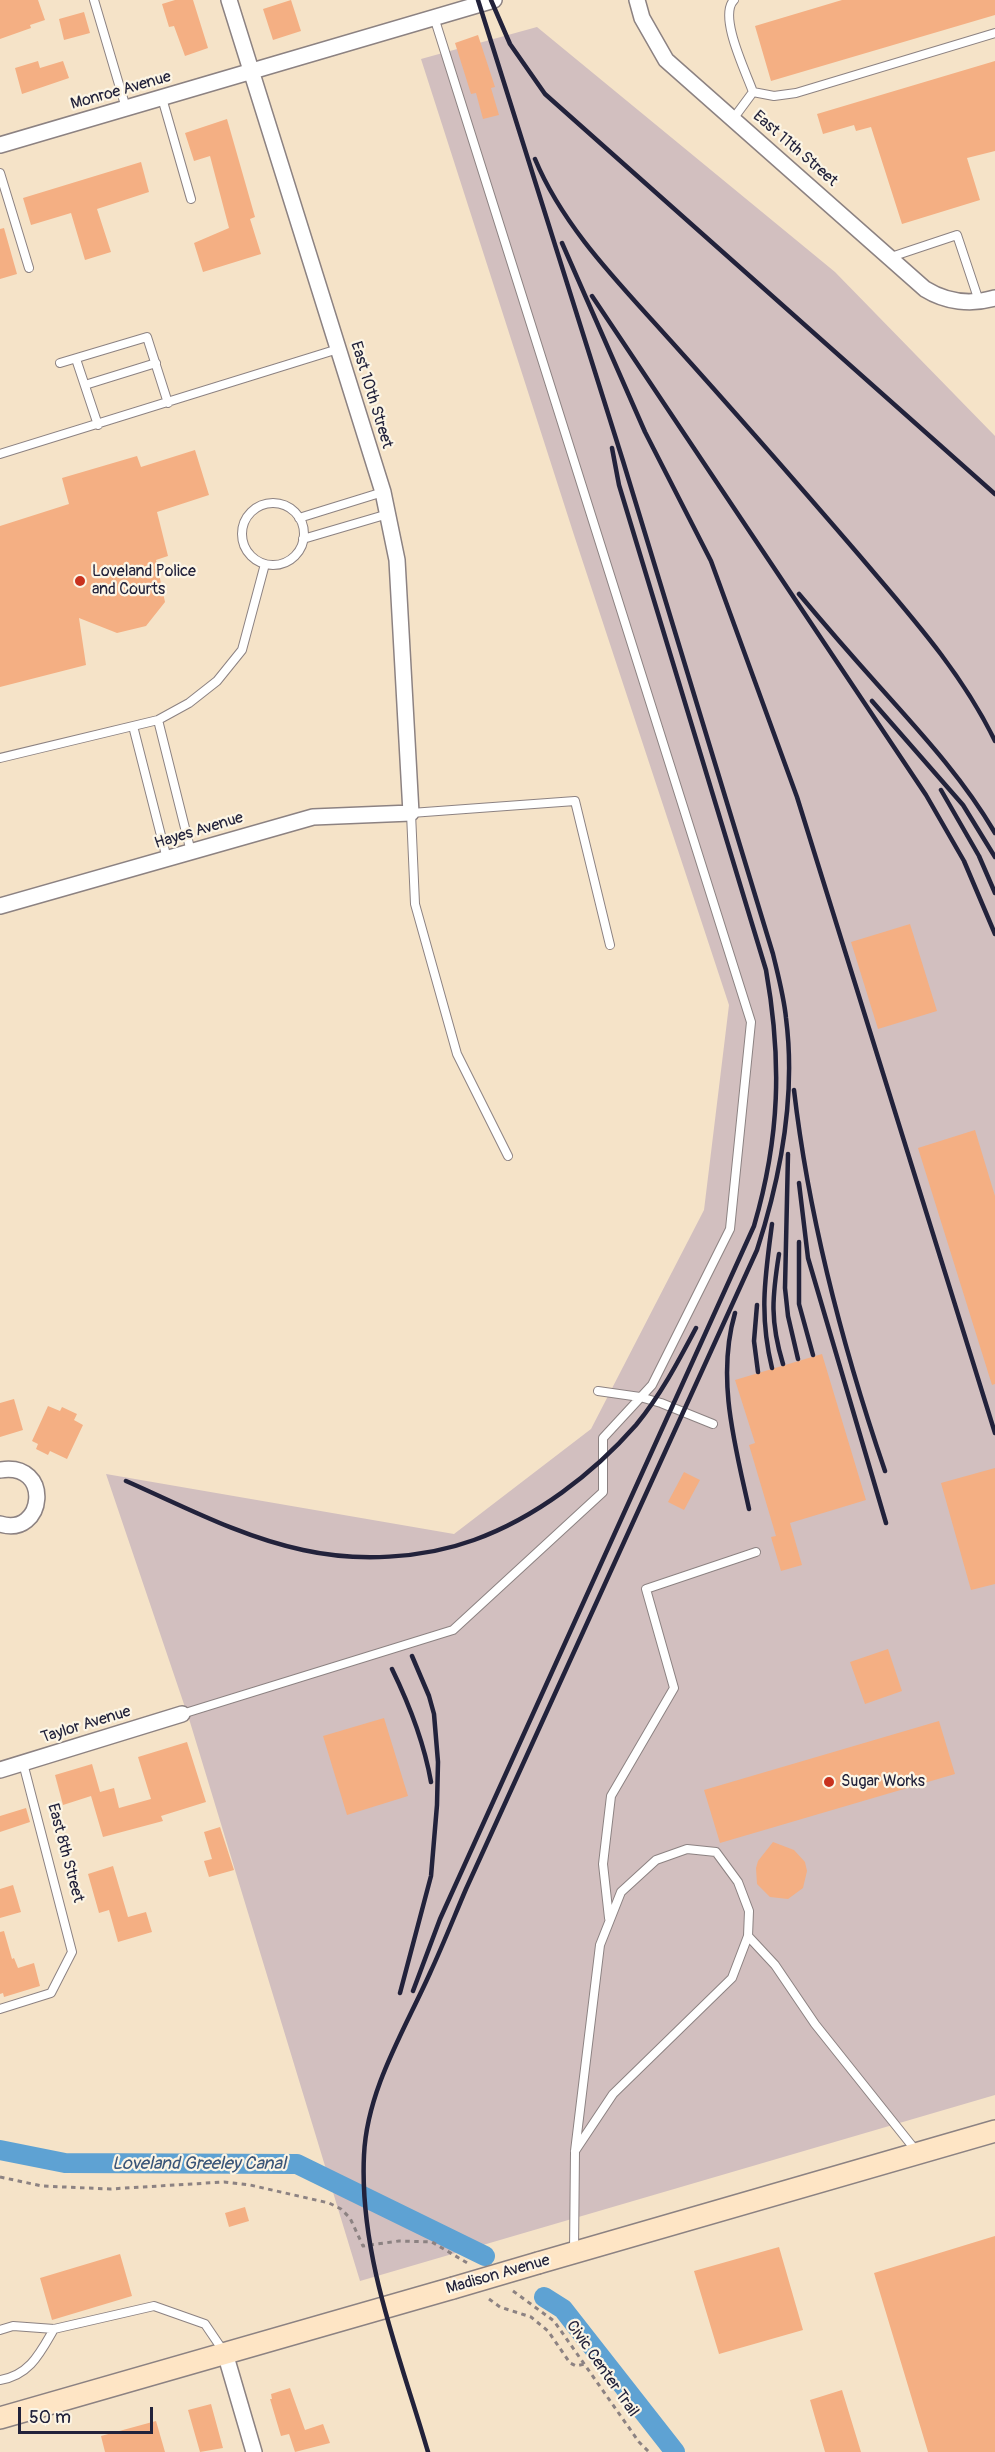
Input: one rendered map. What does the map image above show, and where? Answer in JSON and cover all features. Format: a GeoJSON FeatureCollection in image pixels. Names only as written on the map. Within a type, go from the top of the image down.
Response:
{"type":"FeatureCollection","features":[{"type":"Feature","properties":{"kind":"main road","name":"Madison Avenue"},"geometry":{"type":"LineString","coordinates":[[0,2418],[995,2131]]}},
{"type":"Feature","properties":{"kind":"street","name":"East 10th Street"},"geometry":{"type":"LineString","coordinates":[[229,0],[388,513],[397,560],[411,813]]}},
{"type":"Feature","properties":{"kind":"street","name":"Monroe Avenue"},"geometry":{"type":"LineString","coordinates":[[0,145],[494,0]]}},
{"type":"Feature","properties":{"kind":"street","name":"East 11th Street"},"geometry":{"type":"LineString","coordinates":[[637,0],[642,18],[666,60],[925,289],[939,298],[954,301],[979,301]]}},
{"type":"Feature","properties":{"kind":"street"},"geometry":{"type":"LineString","coordinates":[[979,301],[995,298]]}},
{"type":"Feature","properties":{"kind":"street","name":"Hayes Avenue"},"geometry":{"type":"LineString","coordinates":[[0,906],[313,817],[411,813]]}},
{"type":"Feature","properties":{"kind":"street"},"geometry":{"type":"LineString","coordinates":[[0,1470],[18,1470],[26,1474],[37,1489],[38,1498],[31,1516],[23,1522],[14,1526],[0,1524]]}},
{"type":"Feature","properties":{"kind":"street","name":"Taylor Avenue"},"geometry":{"type":"LineString","coordinates":[[0,1770],[182,1714]]}},
{"type":"Feature","properties":{"kind":"street"},"geometry":{"type":"LineString","coordinates":[[225,2353],[254,2452]]}},
{"type":"Feature","properties":{"kind":"lane"},"geometry":{"type":"LineString","coordinates":[[94,0],[126,108]]}},
{"type":"Feature","properties":{"kind":"lane"},"geometry":{"type":"LineString","coordinates":[[734,0],[729,5],[728,21],[753,92]]}},
{"type":"Feature","properties":{"kind":"lane"},"geometry":{"type":"LineString","coordinates":[[182,1714],[453,1630],[603,1492],[603,1438],[652,1385],[730,1229],[751,1022],[434,17]]}},
{"type":"Feature","properties":{"kind":"lane"},"geometry":{"type":"LineString","coordinates":[[753,92],[774,96],[796,93],[995,33]]}},
{"type":"Feature","properties":{"kind":"lane"},"geometry":{"type":"LineString","coordinates":[[734,119],[753,92]]}},
{"type":"Feature","properties":{"kind":"lane"},"geometry":{"type":"LineString","coordinates":[[162,98],[191,199]]}},
{"type":"Feature","properties":{"kind":"lane"},"geometry":{"type":"LineString","coordinates":[[0,173],[29,268]]}},
{"type":"Feature","properties":{"kind":"lane"},"geometry":{"type":"LineString","coordinates":[[891,257],[957,235],[979,301]]}},
{"type":"Feature","properties":{"kind":"lane"},"geometry":{"type":"LineString","coordinates":[[60,363],[147,337],[168,403]]}},
{"type":"Feature","properties":{"kind":"lane"},"geometry":{"type":"LineString","coordinates":[[0,454],[338,348]]}},
{"type":"Feature","properties":{"kind":"lane"},"geometry":{"type":"LineString","coordinates":[[76,358],[98,424]]}},
{"type":"Feature","properties":{"kind":"lane"},"geometry":{"type":"LineString","coordinates":[[85,384],[156,363]]}},
{"type":"Feature","properties":{"kind":"lane"},"geometry":{"type":"LineString","coordinates":[[299,518],[383,492]]}},
{"type":"Feature","properties":{"kind":"lane"},"geometry":{"type":"LineString","coordinates":[[274,503],[293,510],[302,525],[303,539],[299,550],[293,557],[284,562],[265,564],[248,553],[243,544],[242,534],[248,515],[264,504],[274,503]]}},
{"type":"Feature","properties":{"kind":"lane"},"geometry":{"type":"LineString","coordinates":[[303,539],[388,513]]}},
{"type":"Feature","properties":{"kind":"lane"},"geometry":{"type":"LineString","coordinates":[[0,758],[158,720],[189,703],[217,681],[242,650],[265,564]]}},
{"type":"Feature","properties":{"kind":"lane"},"geometry":{"type":"LineString","coordinates":[[158,720],[191,852]]}},
{"type":"Feature","properties":{"kind":"lane"},"geometry":{"type":"LineString","coordinates":[[133,726],[167,860]]}},
{"type":"Feature","properties":{"kind":"lane"},"geometry":{"type":"LineString","coordinates":[[508,1156],[458,1054],[448,1022],[415,904],[411,813],[575,801],[610,945]]}},
{"type":"Feature","properties":{"kind":"lane"},"geometry":{"type":"LineString","coordinates":[[598,1391],[640,1397],[661,1403],[713,1424]]}},
{"type":"Feature","properties":{"kind":"lane"},"geometry":{"type":"LineString","coordinates":[[610,1921],[603,1864],[612,1796],[674,1688],[646,1589],[756,1552]]}},
{"type":"Feature","properties":{"kind":"lane","name":"East 8th Street"},"geometry":{"type":"LineString","coordinates":[[0,2009],[51,1993],[72,1952],[23,1763]]}},
{"type":"Feature","properties":{"kind":"lane"},"geometry":{"type":"LineString","coordinates":[[573,2253],[575,2151],[600,1945],[621,1892],[656,1860],[687,1849],[716,1852],[738,1882],[749,1911],[747,1936],[732,1978],[613,2094],[575,2151]]}},
{"type":"Feature","properties":{"kind":"lane"},"geometry":{"type":"LineString","coordinates":[[747,1936],[776,1965],[815,2024],[918,2153]]}},
{"type":"Feature","properties":{"kind":"lane"},"geometry":{"type":"LineString","coordinates":[[0,2330],[13,2326],[54,2329],[154,2306],[205,2324],[225,2353]]}},
{"type":"Feature","properties":{"kind":"lane"},"geometry":{"type":"LineString","coordinates":[[0,2380],[14,2378],[34,2361],[54,2329]]}},
{"type":"Feature","properties":{"kind":"path"},"geometry":{"type":"LineString","coordinates":[[0,2177],[42,2187],[110,2189],[202,2183],[250,2185],[328,2203],[341,2209],[350,2218],[363,2246],[399,2241],[432,2242],[470,2265]]}},
{"type":"Feature","properties":{"kind":"path","name":"Civic Center Trail"},"geometry":{"type":"LineString","coordinates":[[507,2287],[554,2321],[639,2442],[649,2452]]}},
{"type":"Feature","properties":{"kind":"path"},"geometry":{"type":"LineString","coordinates":[[489,2299],[500,2307],[531,2317],[548,2331],[570,2363],[576,2366],[585,2364]]}},
{"type":"Feature","properties":{"kind":"shaded area"},"geometry":{"type":"Polygon","coordinates":[[[537,27],[835,272],[995,436],[995,2095],[360,2281],[190,1722],[106,1474],[454,1534],[591,1429],[704,1210],[729,1005],[574,535],[421,59],[537,27]]]}},
{"type":"Feature","properties":{"kind":"building"},"geometry":{"type":"Polygon","coordinates":[[[0,0],[38,0],[45,20],[30,25],[31,28],[0,39],[0,0]]]}},
{"type":"Feature","properties":{"kind":"building"},"geometry":{"type":"Polygon","coordinates":[[[175,0],[193,0],[208,48],[185,56],[174,26],[169,27],[162,4],[175,0]]]}},
{"type":"Feature","properties":{"kind":"building"},"geometry":{"type":"Polygon","coordinates":[[[291,0],[301,31],[273,40],[263,9],[291,0]]]}},
{"type":"Feature","properties":{"kind":"building"},"geometry":{"type":"Polygon","coordinates":[[[842,0],[995,0],[995,15],[771,81],[755,26],[842,0]]]}},
{"type":"Feature","properties":{"kind":"building"},"geometry":{"type":"Polygon","coordinates":[[[84,12],[90,33],[64,40],[59,19],[84,12]]]}},
{"type":"Feature","properties":{"kind":"building"},"geometry":{"type":"Polygon","coordinates":[[[478,35],[495,87],[491,88],[499,115],[483,119],[476,93],[471,94],[455,43],[478,35]]]}},
{"type":"Feature","properties":{"kind":"building"},"geometry":{"type":"Polygon","coordinates":[[[38,61],[40,68],[63,61],[69,78],[22,94],[15,68],[38,61]]]}},
{"type":"Feature","properties":{"kind":"building"},"geometry":{"type":"Polygon","coordinates":[[[995,61],[995,151],[967,158],[980,200],[902,224],[871,127],[856,131],[854,125],[823,134],[817,114],[995,61]]]}},
{"type":"Feature","properties":{"kind":"building"},"geometry":{"type":"Polygon","coordinates":[[[227,119],[255,217],[250,219],[261,254],[203,272],[194,243],[229,228],[210,156],[194,161],[185,133],[227,119]]]}},
{"type":"Feature","properties":{"kind":"building"},"geometry":{"type":"Polygon","coordinates":[[[141,162],[149,192],[97,209],[111,252],[85,260],[71,213],[31,225],[23,198],[141,162]]]}},
{"type":"Feature","properties":{"kind":"building"},"geometry":{"type":"Polygon","coordinates":[[[4,228],[17,274],[0,279],[0,229],[4,228]]]}},
{"type":"Feature","properties":{"kind":"building","name":"Loveland Police and Courts"},"geometry":{"type":"Polygon","coordinates":[[[195,450],[209,495],[157,512],[168,556],[156,560],[165,602],[146,626],[117,633],[79,618],[86,665],[0,687],[0,526],[69,504],[62,478],[137,456],[141,467],[195,450]]]}},
{"type":"Feature","properties":{"kind":"building"},"geometry":{"type":"Polygon","coordinates":[[[910,924],[937,1011],[878,1029],[851,942],[910,924]]]}},
{"type":"Feature","properties":{"kind":"building"},"geometry":{"type":"Polygon","coordinates":[[[975,1130],[995,1196],[995,1384],[992,1385],[918,1148],[975,1130]]]}},
{"type":"Feature","properties":{"kind":"building"},"geometry":{"type":"Polygon","coordinates":[[[822,1354],[866,1500],[790,1523],[802,1565],[781,1571],[771,1537],[776,1536],[749,1445],[755,1443],[735,1380],[822,1354]]]}},
{"type":"Feature","properties":{"kind":"building"},"geometry":{"type":"Polygon","coordinates":[[[14,1399],[23,1430],[0,1437],[0,1403],[14,1399]]]}},
{"type":"Feature","properties":{"kind":"building"},"geometry":{"type":"Polygon","coordinates":[[[48,1406],[60,1411],[62,1407],[77,1414],[74,1420],[83,1425],[67,1459],[50,1451],[48,1455],[36,1449],[38,1444],[32,1441],[48,1406]]]}},
{"type":"Feature","properties":{"kind":"building"},"geometry":{"type":"Polygon","coordinates":[[[995,1468],[995,1584],[971,1590],[941,1483],[995,1468]]]}},
{"type":"Feature","properties":{"kind":"building"},"geometry":{"type":"Polygon","coordinates":[[[684,1472],[700,1480],[684,1510],[668,1502],[684,1472]]]}},
{"type":"Feature","properties":{"kind":"building"},"geometry":{"type":"Polygon","coordinates":[[[888,1649],[902,1691],[865,1704],[850,1662],[888,1649]]]}},
{"type":"Feature","properties":{"kind":"building"},"geometry":{"type":"Polygon","coordinates":[[[384,1718],[408,1796],[347,1815],[323,1736],[384,1718]]]}},
{"type":"Feature","properties":{"kind":"building","name":"Sugar Works"},"geometry":{"type":"Polygon","coordinates":[[[939,1721],[955,1774],[720,1843],[704,1790],[939,1721]]]}},
{"type":"Feature","properties":{"kind":"building"},"geometry":{"type":"Polygon","coordinates":[[[187,1742],[206,1802],[161,1816],[163,1821],[103,1837],[91,1796],[63,1805],[55,1775],[92,1764],[100,1792],[114,1788],[119,1808],[151,1799],[138,1757],[187,1742]]]}},
{"type":"Feature","properties":{"kind":"building"},"geometry":{"type":"Polygon","coordinates":[[[26,1808],[30,1822],[0,1832],[0,1816],[26,1808]]]}},
{"type":"Feature","properties":{"kind":"building"},"geometry":{"type":"Polygon","coordinates":[[[220,1827],[234,1870],[209,1877],[204,1861],[212,1859],[204,1832],[220,1827]]]}},
{"type":"Feature","properties":{"kind":"building"},"geometry":{"type":"Polygon","coordinates":[[[773,1842],[794,1850],[805,1862],[807,1871],[803,1888],[788,1899],[770,1897],[757,1884],[758,1861],[773,1842]]]}},
{"type":"Feature","properties":{"kind":"building"},"geometry":{"type":"Polygon","coordinates":[[[113,1866],[128,1917],[146,1912],[152,1932],[118,1942],[109,1910],[99,1913],[88,1874],[113,1866]]]}},
{"type":"Feature","properties":{"kind":"building"},"geometry":{"type":"Polygon","coordinates":[[[13,1885],[21,1912],[0,1918],[0,1889],[13,1885]]]}},
{"type":"Feature","properties":{"kind":"building"},"geometry":{"type":"Polygon","coordinates":[[[4,1931],[12,1959],[14,1958],[18,1968],[34,1963],[40,1986],[4,1997],[3,1993],[0,1994],[0,1932],[4,1931]]]}},
{"type":"Feature","properties":{"kind":"building"},"geometry":{"type":"Polygon","coordinates":[[[245,2207],[249,2221],[229,2227],[225,2213],[245,2207]]]}},
{"type":"Feature","properties":{"kind":"building"},"geometry":{"type":"Polygon","coordinates":[[[995,2236],[995,2452],[928,2452],[874,2273],[995,2236]]]}},
{"type":"Feature","properties":{"kind":"building"},"geometry":{"type":"Polygon","coordinates":[[[779,2247],[803,2330],[719,2354],[694,2271],[779,2247]]]}},
{"type":"Feature","properties":{"kind":"building"},"geometry":{"type":"Polygon","coordinates":[[[120,2254],[132,2296],[52,2320],[40,2278],[120,2254]]]}},
{"type":"Feature","properties":{"kind":"building"},"geometry":{"type":"Polygon","coordinates":[[[290,2388],[305,2430],[323,2424],[330,2443],[295,2452],[289,2434],[281,2436],[270,2399],[272,2399],[271,2394],[290,2388]]]}},
{"type":"Feature","properties":{"kind":"building"},"geometry":{"type":"Polygon","coordinates":[[[842,2390],[861,2452],[825,2452],[810,2400],[842,2390]]]}},
{"type":"Feature","properties":{"kind":"building"},"geometry":{"type":"Polygon","coordinates":[[[211,2404],[223,2448],[200,2452],[188,2410],[211,2404]]]}},
{"type":"Feature","properties":{"kind":"building"},"geometry":{"type":"Polygon","coordinates":[[[156,2421],[165,2452],[105,2452],[101,2436],[156,2421]]]}},
{"type":"Feature","properties":{"kind":"waterway","name":"Loveland Greeley Canal"},"geometry":{"type":"LineString","coordinates":[[0,2150],[65,2163],[297,2164],[485,2256]]}},
{"type":"Feature","properties":{"kind":"waterway","name":"Loveland Greeley Canal"},"geometry":{"type":"LineString","coordinates":[[544,2297],[563,2309],[675,2452]]}},
{"type":"Feature","properties":{"kind":"railway"},"geometry":{"type":"LineString","coordinates":[[428,2452],[394,2342],[368,2231],[364,2193],[364,2155],[372,2107],[388,2061],[757,1250],[779,1165],[788,1106],[789,1077],[785,1010],[773,954],[623,461],[478,0]]}},
{"type":"Feature","properties":{"kind":"railway"},"geometry":{"type":"LineString","coordinates":[[491,0],[510,44],[545,94],[995,494]]}},
{"type":"Feature","properties":{"kind":"railway"},"geometry":{"type":"LineString","coordinates":[[535,159],[561,209],[595,255],[789,474],[915,621],[950,667],[995,741]]}},
{"type":"Feature","properties":{"kind":"railway"},"geometry":{"type":"LineString","coordinates":[[562,243],[645,432],[711,561],[797,797],[995,1433]]}},
{"type":"Feature","properties":{"kind":"railway"},"geometry":{"type":"LineString","coordinates":[[592,296],[926,795],[964,861],[995,934]]}},
{"type":"Feature","properties":{"kind":"railway"},"geometry":{"type":"LineString","coordinates":[[413,1991],[440,1919],[754,1226],[763,1193],[773,1130],[776,1098],[775,1035],[766,970],[619,485],[612,448]]}},
{"type":"Feature","properties":{"kind":"railway"},"geometry":{"type":"LineString","coordinates":[[799,594],[940,756],[969,793],[995,833]]}},
{"type":"Feature","properties":{"kind":"railway"},"geometry":{"type":"LineString","coordinates":[[872,701],[963,805],[995,857]]}},
{"type":"Feature","properties":{"kind":"railway"},"geometry":{"type":"LineString","coordinates":[[941,790],[979,856],[995,893]]}},
{"type":"Feature","properties":{"kind":"railway"},"geometry":{"type":"LineString","coordinates":[[794,1090],[800,1138],[829,1283],[855,1378],[885,1471]]}},
{"type":"Feature","properties":{"kind":"railway"},"geometry":{"type":"LineString","coordinates":[[788,1154],[785,1288],[788,1316],[798,1359]]}},
{"type":"Feature","properties":{"kind":"railway"},"geometry":{"type":"LineString","coordinates":[[799,1183],[808,1258],[886,1523]]}},
{"type":"Feature","properties":{"kind":"railway"},"geometry":{"type":"LineString","coordinates":[[772,1224],[765,1279],[764,1313],[772,1368]]}},
{"type":"Feature","properties":{"kind":"railway"},"geometry":{"type":"LineString","coordinates":[[799,1242],[799,1304],[813,1355]]}},
{"type":"Feature","properties":{"kind":"railway"},"geometry":{"type":"LineString","coordinates":[[779,1254],[774,1322],[783,1364]]}},
{"type":"Feature","properties":{"kind":"railway"},"geometry":{"type":"LineString","coordinates":[[757,1305],[754,1341],[758,1372]]}},
{"type":"Feature","properties":{"kind":"railway"},"geometry":{"type":"LineString","coordinates":[[735,1313],[727,1362],[727,1387],[733,1436],[749,1509]]}},
{"type":"Feature","properties":{"kind":"railway"},"geometry":{"type":"LineString","coordinates":[[126,1481],[235,1529],[303,1550],[345,1556],[389,1557],[454,1546],[497,1531],[519,1520],[562,1493],[601,1461],[645,1414],[696,1328]]}},
{"type":"Feature","properties":{"kind":"railway"},"geometry":{"type":"LineString","coordinates":[[400,1993],[431,1876],[437,1805],[438,1762],[434,1714],[412,1656]]}},
{"type":"Feature","properties":{"kind":"railway"},"geometry":{"type":"LineString","coordinates":[[392,1669],[416,1724],[431,1782]]}},
{"type":"Feature","properties":{"kind":"place","name":"Loveland Police and Courts"},"geometry":{"type":"Point","coordinates":[80,581]}},
{"type":"Feature","properties":{"kind":"place","name":"Sugar Works"},"geometry":{"type":"Point","coordinates":[829,1782]}}]}
